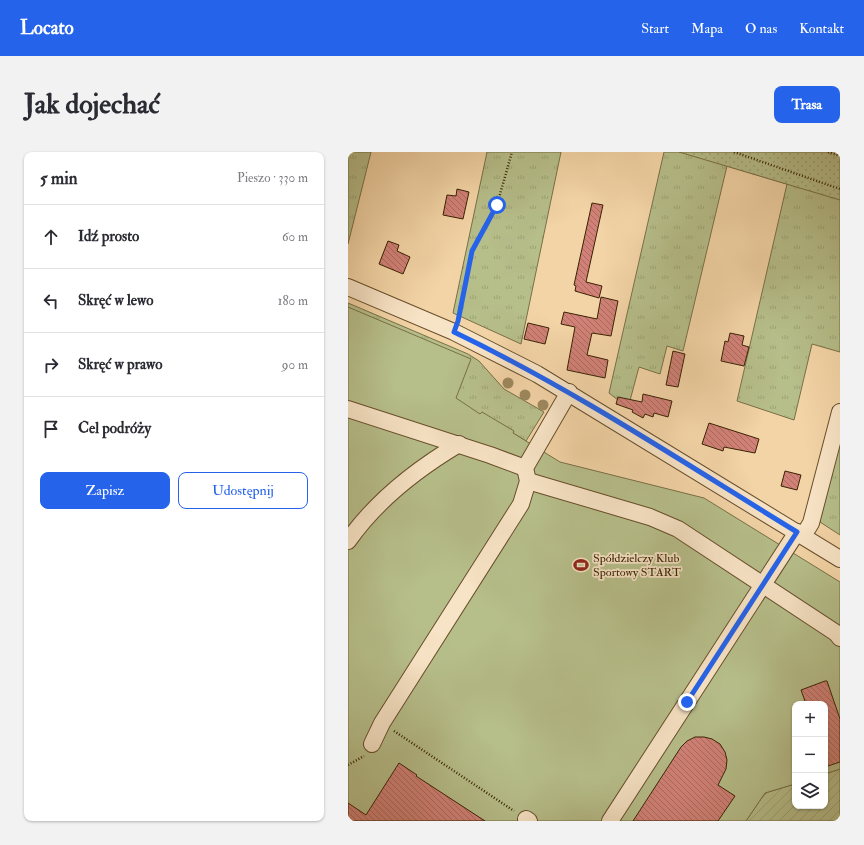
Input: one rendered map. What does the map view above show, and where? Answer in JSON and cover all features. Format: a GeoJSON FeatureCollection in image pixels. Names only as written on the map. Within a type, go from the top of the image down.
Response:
{"type":"FeatureCollection","features":[{"type":"Feature","properties":{"kind":"street"},"geometry":{"type":"LineString","coordinates":[[348,287],[454,332],[512,360],[569,392],[840,559]]}},
{"type":"Feature","properties":{"kind":"street"},"geometry":{"type":"LineString","coordinates":[[372,744],[382,723],[521,504],[526,474],[569,392]]}},
{"type":"Feature","properties":{"kind":"street"},"geometry":{"type":"LineString","coordinates":[[348,409],[459,444],[526,474],[650,517],[678,529],[762,586],[836,633],[840,638]]}},
{"type":"Feature","properties":{"kind":"street"},"geometry":{"type":"LineString","coordinates":[[610,821],[762,586],[800,534],[811,523],[839,420]]}},
{"type":"Feature","properties":{"kind":"street"},"geometry":{"type":"LineString","coordinates":[[348,541],[379,505],[403,483],[430,461],[459,444]]}},
{"type":"Feature","properties":{"kind":"path"},"geometry":{"type":"LineString","coordinates":[[454,332],[458,321],[472,251],[497,205],[512,152]]}},
{"type":"Feature","properties":{"kind":"path"},"geometry":{"type":"LineString","coordinates":[[734,152],[840,189]]}},
{"type":"Feature","properties":{"kind":"path"},"geometry":{"type":"LineString","coordinates":[[828,152],[840,156]]}},
{"type":"Feature","properties":{"kind":"path"},"geometry":{"type":"LineString","coordinates":[[382,723],[509,807]]}},
{"type":"Feature","properties":{"kind":"green space"},"geometry":{"type":"Polygon","coordinates":[[[348,152],[371,152],[348,244],[348,152]]]}},
{"type":"Feature","properties":{"kind":"green space"},"geometry":{"type":"Polygon","coordinates":[[[487,152],[561,152],[521,344],[453,313],[487,152]]]}},
{"type":"Feature","properties":{"kind":"green space"},"geometry":{"type":"Polygon","coordinates":[[[664,152],[715,152],[840,193],[840,352],[812,344],[794,420],[737,401],[787,184],[727,166],[683,351],[667,346],[660,374],[639,367],[628,408],[609,393],[664,152]]]}},
{"type":"Feature","properties":{"kind":"green space"},"geometry":{"type":"Polygon","coordinates":[[[679,152],[840,152],[840,200],[679,152]]]}},
{"type":"Feature","properties":{"kind":"green space"},"geometry":{"type":"Polygon","coordinates":[[[348,303],[468,354],[479,361],[504,389],[544,412],[526,441],[513,433],[513,431],[480,414],[348,401],[348,303]]]}},
{"type":"Feature","properties":{"kind":"green space","name":"Spółdzielczy Klub Sportowy START"},"geometry":{"type":"Polygon","coordinates":[[[348,307],[471,359],[456,398],[480,414],[482,412],[514,431],[513,433],[560,462],[704,498],[840,582],[840,769],[828,773],[828,701],[792,701],[792,785],[765,793],[746,821],[348,821],[348,307]]]}},
{"type":"Feature","properties":{"kind":"green space"},"geometry":{"type":"Polygon","coordinates":[[[840,440],[840,535],[820,522],[820,514],[840,440]]]}},
{"type":"Feature","properties":{"kind":"green space"},"geometry":{"type":"Polygon","coordinates":[[[840,769],[840,821],[746,821],[765,793],[792,785],[792,809],[828,809],[828,773],[840,769]]]}},
{"type":"Feature","properties":{"kind":"building"},"geometry":{"type":"Polygon","coordinates":[[[457,189],[469,192],[463,219],[443,215],[447,195],[456,196],[457,189]]]}},
{"type":"Feature","properties":{"kind":"building"},"geometry":{"type":"Polygon","coordinates":[[[592,203],[603,205],[586,282],[602,286],[599,298],[575,291],[576,286],[574,285],[592,203]]]}},
{"type":"Feature","properties":{"kind":"building"},"geometry":{"type":"Polygon","coordinates":[[[388,241],[399,245],[397,251],[410,257],[403,274],[379,264],[388,241]]]}},
{"type":"Feature","properties":{"kind":"building"},"geometry":{"type":"Polygon","coordinates":[[[601,297],[618,301],[611,336],[592,333],[587,355],[608,360],[605,378],[567,370],[575,327],[561,324],[564,312],[597,319],[601,297]]]}},
{"type":"Feature","properties":{"kind":"building"},"geometry":{"type":"Polygon","coordinates":[[[528,323],[549,328],[545,344],[524,339],[528,323]]]}},
{"type":"Feature","properties":{"kind":"building"},"geometry":{"type":"Polygon","coordinates":[[[730,333],[744,336],[742,345],[749,347],[744,366],[721,361],[725,341],[728,342],[730,333]]]}},
{"type":"Feature","properties":{"kind":"building"},"geometry":{"type":"Polygon","coordinates":[[[673,351],[685,354],[678,387],[666,385],[673,351]]]}},
{"type":"Feature","properties":{"kind":"building"},"geometry":{"type":"Polygon","coordinates":[[[643,394],[672,401],[668,417],[654,413],[653,417],[645,414],[643,418],[632,412],[633,410],[616,404],[618,397],[642,402],[643,394]]]}},
{"type":"Feature","properties":{"kind":"building"},"geometry":{"type":"Polygon","coordinates":[[[709,423],[759,439],[755,453],[724,447],[723,451],[702,444],[709,423]]]}},
{"type":"Feature","properties":{"kind":"building"},"geometry":{"type":"Polygon","coordinates":[[[785,471],[801,475],[797,490],[781,486],[785,471]]]}},
{"type":"Feature","properties":{"kind":"building"},"geometry":{"type":"Polygon","coordinates":[[[827,681],[840,719],[840,762],[828,766],[828,701],[805,701],[801,690],[827,681]]]}},
{"type":"Feature","properties":{"kind":"building"},"geometry":{"type":"Polygon","coordinates":[[[695,737],[712,739],[720,744],[725,752],[727,760],[726,769],[718,785],[735,796],[718,821],[633,821],[681,747],[687,741],[695,737]]]}},
{"type":"Feature","properties":{"kind":"building"},"geometry":{"type":"Polygon","coordinates":[[[399,763],[417,775],[416,776],[485,821],[348,821],[348,803],[366,815],[399,763]]]}},
{"type":"Feature","properties":{"kind":"place","name":"Spółdzielczy Klub Sportowy START"},"geometry":{"type":"Point","coordinates":[581,565]}},
{"type":"Feature","properties":{"kind":"route"},"geometry":{"type":"LineString","coordinates":[[497,205],[472,251],[458,321],[454,332],[512,360],[562,388],[797,532],[687,702]]}}]}
